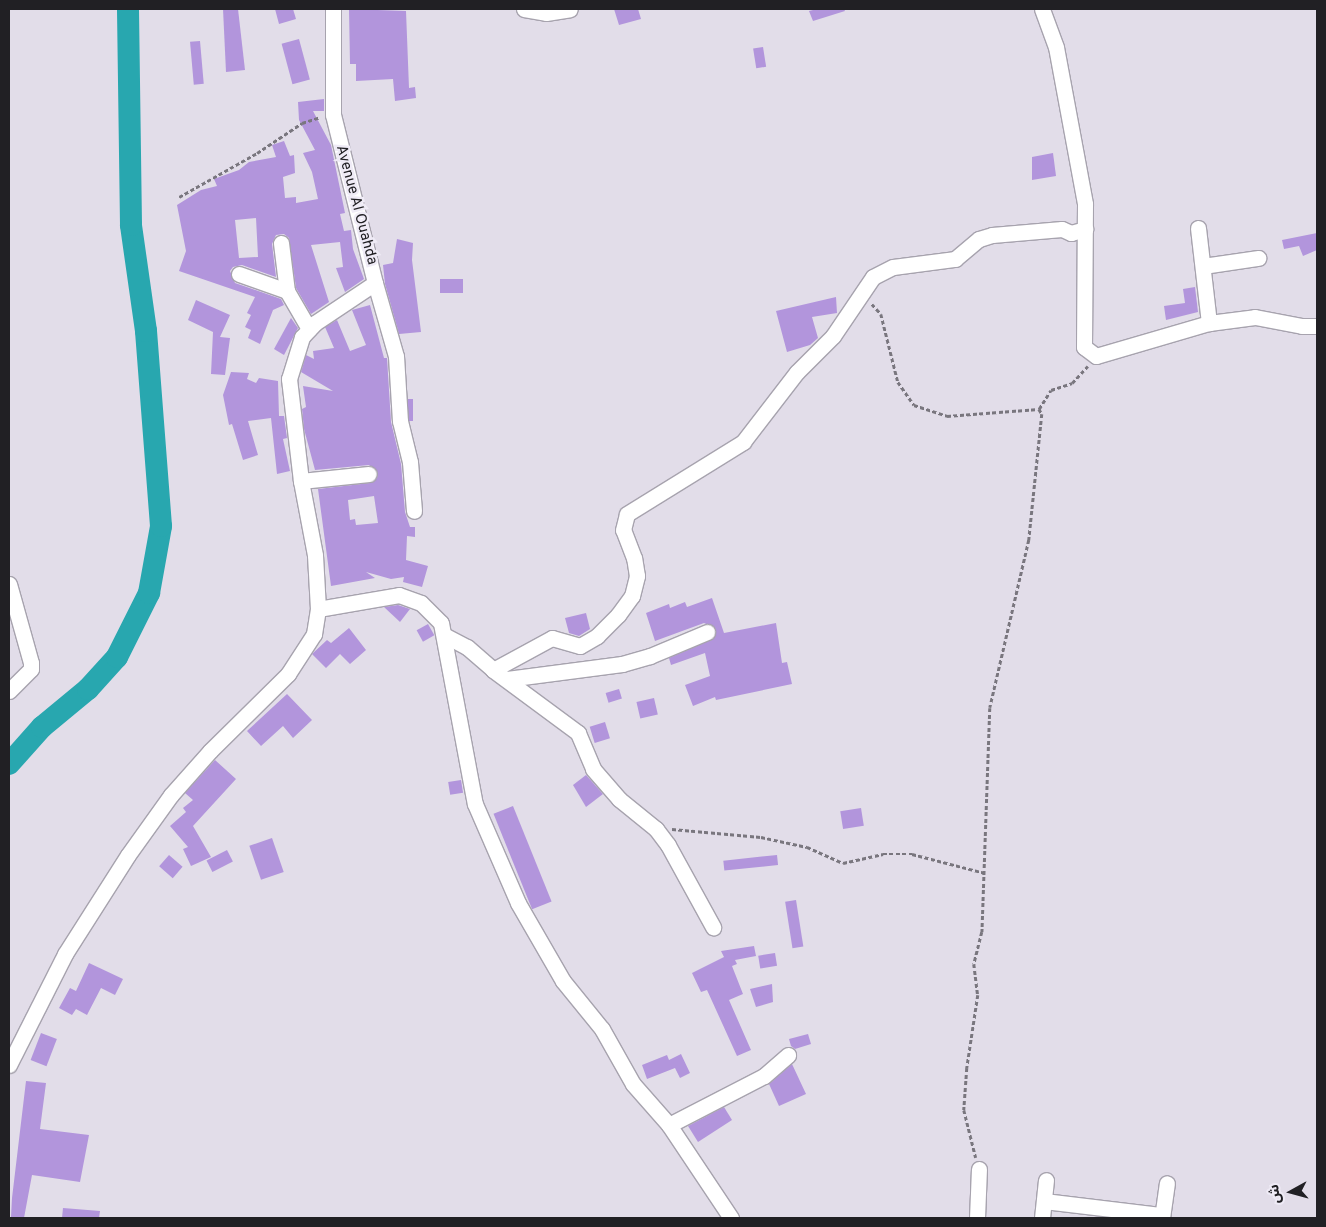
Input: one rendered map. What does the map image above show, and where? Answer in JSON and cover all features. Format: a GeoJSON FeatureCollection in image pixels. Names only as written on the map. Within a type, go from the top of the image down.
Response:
{"type":"FeatureCollection","features":[{"type":"Feature","properties":{"kind":"street","name":"Avenue Al Ouahda"},"geometry":{"type":"LineString","coordinates":[[9,1065],[65,954],[128,856],[172,795],[210,750],[288,674],[314,634],[318,609],[315,555],[301,481],[288,391],[302,337],[309,329],[375,283],[333,115],[333,9]]}},
{"type":"Feature","properties":{"kind":"street"},"geometry":{"type":"LineString","coordinates":[[524,9],[546,13],[570,9]]}},
{"type":"Feature","properties":{"kind":"street"},"geometry":{"type":"LineString","coordinates":[[1042,9],[1056,47],[1065,86],[1085,204],[1082,333],[1084,347],[1096,356],[1209,323],[1255,317],[1302,326],[1317,326]]}},
{"type":"Feature","properties":{"kind":"street"},"geometry":{"type":"LineString","coordinates":[[1198,228],[1209,323]]}},
{"type":"Feature","properties":{"kind":"street"},"geometry":{"type":"LineString","coordinates":[[492,670],[552,638],[580,646],[596,636],[618,615],[632,596],[636,576],[634,558],[623,530],[627,514],[743,442],[778,395],[833,336],[874,277],[885,270],[955,259],[985,236],[1062,229],[1071,233],[1085,229]]}},
{"type":"Feature","properties":{"kind":"street"},"geometry":{"type":"LineString","coordinates":[[281,243],[287,291],[309,329]]}},
{"type":"Feature","properties":{"kind":"street"},"geometry":{"type":"LineString","coordinates":[[1203,266],[1258,258]]}},
{"type":"Feature","properties":{"kind":"street"},"geometry":{"type":"LineString","coordinates":[[239,274],[287,291]]}},
{"type":"Feature","properties":{"kind":"street"},"geometry":{"type":"LineString","coordinates":[[375,283],[396,356],[400,421],[410,462],[414,510]]}},
{"type":"Feature","properties":{"kind":"street"},"geometry":{"type":"LineString","coordinates":[[301,481],[369,474]]}},
{"type":"Feature","properties":{"kind":"street"},"geometry":{"type":"LineString","coordinates":[[9,584],[31,663],[31,669],[9,691]]}},
{"type":"Feature","properties":{"kind":"street"},"geometry":{"type":"LineString","coordinates":[[318,609],[399,595],[421,603],[440,623],[444,635],[467,774],[475,804],[503,874],[563,981],[602,1029],[633,1084],[669,1125],[731,1218]]}},
{"type":"Feature","properties":{"kind":"street"},"geometry":{"type":"LineString","coordinates":[[507,680],[622,664],[650,656],[707,632]]}},
{"type":"Feature","properties":{"kind":"street"},"geometry":{"type":"LineString","coordinates":[[444,635],[467,646],[492,670],[578,733],[593,769],[618,799],[656,828],[683,870],[713,927]]}},
{"type":"Feature","properties":{"kind":"street"},"geometry":{"type":"LineString","coordinates":[[669,1125],[764,1076],[788,1055]]}},
{"type":"Feature","properties":{"kind":"street"},"geometry":{"type":"LineString","coordinates":[[977,1218],[979,1169]]}},
{"type":"Feature","properties":{"kind":"street"},"geometry":{"type":"LineString","coordinates":[[1042,1218],[1046,1180]]}},
{"type":"Feature","properties":{"kind":"street"},"geometry":{"type":"LineString","coordinates":[[1044,1201],[1162,1217],[1168,1183]]}},
{"type":"Feature","properties":{"kind":"path"},"geometry":{"type":"LineString","coordinates":[[179,197],[257,153],[302,123],[333,115]]}},
{"type":"Feature","properties":{"kind":"path"},"geometry":{"type":"LineString","coordinates":[[860,296],[881,314],[898,382],[914,405],[947,416],[1039,409]]}},
{"type":"Feature","properties":{"kind":"path"},"geometry":{"type":"LineString","coordinates":[[979,1169],[964,1110],[967,1068],[977,1003],[974,964],[982,932],[985,873],[984,804],[992,690],[1029,540],[1042,427],[1039,409],[1051,390],[1072,383],[1096,356]]}},
{"type":"Feature","properties":{"kind":"path"},"geometry":{"type":"LineString","coordinates":[[656,828],[761,837],[806,847],[844,863],[883,854],[912,854],[985,873]]}},
{"type":"Feature","properties":{"kind":"building"},"geometry":{"type":"Polygon","coordinates":[[[223,9],[238,9],[245,70],[226,72],[223,9]]]}},
{"type":"Feature","properties":{"kind":"building"},"geometry":{"type":"Polygon","coordinates":[[[275,9],[293,9],[296,19],[279,24],[275,9]]]}},
{"type":"Feature","properties":{"kind":"building"},"geometry":{"type":"Polygon","coordinates":[[[349,9],[406,11],[409,88],[415,87],[416,98],[395,101],[393,79],[356,81],[356,64],[350,64],[349,9]]]}},
{"type":"Feature","properties":{"kind":"building"},"geometry":{"type":"Polygon","coordinates":[[[614,9],[638,9],[641,19],[619,25],[614,9]]]}},
{"type":"Feature","properties":{"kind":"building"},"geometry":{"type":"Polygon","coordinates":[[[817,9],[844,9],[845,11],[813,21],[809,11],[817,9]]]}},
{"type":"Feature","properties":{"kind":"building"},"geometry":{"type":"Polygon","coordinates":[[[299,39],[310,80],[292,84],[282,44],[299,39]]]}},
{"type":"Feature","properties":{"kind":"building"},"geometry":{"type":"Polygon","coordinates":[[[200,41],[204,84],[194,85],[190,42],[200,41]]]}},
{"type":"Feature","properties":{"kind":"building"},"geometry":{"type":"Polygon","coordinates":[[[763,47],[766,67],[756,68],[753,49],[763,47]]]}},
{"type":"Feature","properties":{"kind":"building"},"geometry":{"type":"Polygon","coordinates":[[[324,99],[324,111],[313,111],[331,145],[345,213],[340,214],[344,231],[351,230],[353,249],[364,279],[345,292],[336,268],[343,267],[340,242],[311,245],[329,302],[311,314],[296,288],[289,238],[284,234],[276,235],[272,244],[276,277],[242,265],[233,267],[230,271],[235,283],[281,299],[284,305],[273,310],[260,344],[248,338],[251,330],[245,327],[251,315],[247,313],[255,297],[179,271],[186,251],[177,205],[201,190],[217,186],[214,179],[239,170],[249,162],[276,157],[272,145],[284,141],[290,156],[294,155],[295,173],[283,177],[285,198],[296,197],[296,203],[318,199],[312,172],[303,153],[315,150],[299,120],[298,102],[324,99]],[[256,218],[235,220],[239,258],[258,257],[256,218]]]}},
{"type":"Feature","properties":{"kind":"building"},"geometry":{"type":"Polygon","coordinates":[[[1053,153],[1056,176],[1032,180],[1032,157],[1053,153]]]}},
{"type":"Feature","properties":{"kind":"building"},"geometry":{"type":"Polygon","coordinates":[[[1317,233],[1317,250],[1303,256],[1299,246],[1284,249],[1282,240],[1317,233]]]}},
{"type":"Feature","properties":{"kind":"building"},"geometry":{"type":"Polygon","coordinates":[[[397,239],[413,243],[412,260],[421,332],[399,334],[385,284],[383,265],[393,263],[397,239]]]}},
{"type":"Feature","properties":{"kind":"building"},"geometry":{"type":"Polygon","coordinates":[[[440,279],[463,279],[463,293],[440,293],[440,279]]]}},
{"type":"Feature","properties":{"kind":"building"},"geometry":{"type":"Polygon","coordinates":[[[1195,287],[1198,312],[1166,320],[1164,306],[1185,303],[1183,289],[1195,287]]]}},
{"type":"Feature","properties":{"kind":"building"},"geometry":{"type":"Polygon","coordinates":[[[836,297],[837,313],[812,317],[818,338],[810,345],[787,352],[776,311],[836,297]]]}},
{"type":"Feature","properties":{"kind":"building"},"geometry":{"type":"Polygon","coordinates":[[[196,300],[230,315],[220,337],[230,338],[225,375],[211,374],[213,332],[188,320],[196,300]]]}},
{"type":"Feature","properties":{"kind":"building"},"geometry":{"type":"Polygon","coordinates":[[[370,305],[384,358],[387,358],[391,422],[401,464],[405,512],[410,527],[415,527],[415,537],[407,536],[406,560],[428,566],[422,587],[403,582],[404,577],[391,579],[366,572],[375,578],[331,586],[318,489],[370,483],[377,478],[378,473],[369,465],[315,470],[304,429],[302,409],[306,407],[303,386],[333,391],[301,372],[306,355],[314,359],[313,351],[334,348],[325,327],[337,320],[350,351],[366,345],[352,310],[370,305]],[[374,496],[348,500],[350,520],[355,519],[356,525],[378,523],[374,496]]]}},
{"type":"Feature","properties":{"kind":"building"},"geometry":{"type":"Polygon","coordinates":[[[291,318],[298,328],[284,355],[274,349],[291,318]]]}},
{"type":"Feature","properties":{"kind":"building"},"geometry":{"type":"Polygon","coordinates":[[[231,372],[249,373],[247,379],[256,383],[259,378],[278,381],[279,416],[284,416],[287,438],[283,439],[290,471],[277,474],[271,418],[248,421],[258,455],[243,460],[232,424],[229,425],[223,395],[231,372]]]}},
{"type":"Feature","properties":{"kind":"building"},"geometry":{"type":"Polygon","coordinates":[[[408,399],[413,399],[413,421],[408,421],[408,399]]]}},
{"type":"Feature","properties":{"kind":"building"},"geometry":{"type":"Polygon","coordinates":[[[712,598],[724,633],[776,623],[782,663],[787,662],[792,684],[716,700],[715,697],[693,706],[685,685],[710,676],[705,653],[671,665],[669,658],[711,640],[716,634],[715,628],[704,623],[655,641],[646,613],[669,604],[670,608],[685,602],[687,607],[712,598]]]}},
{"type":"Feature","properties":{"kind":"building"},"geometry":{"type":"Polygon","coordinates":[[[398,605],[410,609],[400,622],[384,607],[398,605]]]}},
{"type":"Feature","properties":{"kind":"building"},"geometry":{"type":"Polygon","coordinates":[[[586,613],[590,629],[579,636],[569,633],[565,618],[586,613]]]}},
{"type":"Feature","properties":{"kind":"building"},"geometry":{"type":"Polygon","coordinates":[[[428,624],[434,635],[423,642],[417,630],[428,624]]]}},
{"type":"Feature","properties":{"kind":"building"},"geometry":{"type":"Polygon","coordinates":[[[349,628],[366,650],[350,664],[340,654],[326,668],[312,654],[327,640],[331,643],[349,628]]]}},
{"type":"Feature","properties":{"kind":"building"},"geometry":{"type":"Polygon","coordinates":[[[619,689],[622,699],[609,703],[606,693],[619,689]]]}},
{"type":"Feature","properties":{"kind":"building"},"geometry":{"type":"Polygon","coordinates":[[[287,694],[312,720],[293,738],[283,726],[261,746],[247,731],[287,694]]]}},
{"type":"Feature","properties":{"kind":"building"},"geometry":{"type":"Polygon","coordinates":[[[654,698],[658,715],[640,719],[636,702],[654,698]]]}},
{"type":"Feature","properties":{"kind":"building"},"geometry":{"type":"Polygon","coordinates":[[[605,722],[610,738],[595,743],[590,727],[605,722]]]}},
{"type":"Feature","properties":{"kind":"building"},"geometry":{"type":"Polygon","coordinates":[[[215,760],[236,779],[193,826],[211,857],[191,866],[183,849],[188,847],[170,826],[186,812],[183,808],[193,800],[185,793],[215,760]]]}},
{"type":"Feature","properties":{"kind":"building"},"geometry":{"type":"Polygon","coordinates":[[[586,775],[603,794],[586,807],[573,785],[586,775]]]}},
{"type":"Feature","properties":{"kind":"building"},"geometry":{"type":"Polygon","coordinates":[[[461,780],[463,793],[450,795],[448,782],[461,780]]]}},
{"type":"Feature","properties":{"kind":"building"},"geometry":{"type":"Polygon","coordinates":[[[513,806],[552,901],[532,909],[494,814],[513,806]]]}},
{"type":"Feature","properties":{"kind":"building"},"geometry":{"type":"Polygon","coordinates":[[[861,808],[864,826],[843,829],[840,811],[861,808]]]}},
{"type":"Feature","properties":{"kind":"building"},"geometry":{"type":"Polygon","coordinates":[[[272,838],[284,872],[261,880],[249,846],[272,838]]]}},
{"type":"Feature","properties":{"kind":"building"},"geometry":{"type":"Polygon","coordinates":[[[227,850],[233,862],[212,872],[207,860],[227,850]]]}},
{"type":"Feature","properties":{"kind":"building"},"geometry":{"type":"Polygon","coordinates":[[[169,855],[183,867],[173,878],[159,866],[169,855]]]}},
{"type":"Feature","properties":{"kind":"building"},"geometry":{"type":"Polygon","coordinates":[[[777,855],[778,865],[724,871],[723,861],[777,855]]]}},
{"type":"Feature","properties":{"kind":"building"},"geometry":{"type":"Polygon","coordinates":[[[796,900],[803,946],[792,948],[785,902],[796,900]]]}},
{"type":"Feature","properties":{"kind":"building"},"geometry":{"type":"Polygon","coordinates":[[[754,946],[756,956],[735,960],[737,964],[732,966],[743,994],[729,1000],[751,1050],[737,1056],[707,990],[701,992],[692,973],[724,957],[721,951],[754,946]]]}},
{"type":"Feature","properties":{"kind":"building"},"geometry":{"type":"Polygon","coordinates":[[[775,953],[777,966],[760,968],[758,956],[775,953]]]}},
{"type":"Feature","properties":{"kind":"building"},"geometry":{"type":"Polygon","coordinates":[[[89,963],[123,979],[115,995],[101,988],[87,1015],[76,1009],[72,1015],[59,1008],[70,988],[76,991],[89,963]]]}},
{"type":"Feature","properties":{"kind":"building"},"geometry":{"type":"Polygon","coordinates":[[[772,984],[773,1002],[756,1007],[750,989],[772,984]]]}},
{"type":"Feature","properties":{"kind":"building"},"geometry":{"type":"Polygon","coordinates":[[[41,1033],[57,1039],[46,1066],[31,1060],[41,1033]]]}},
{"type":"Feature","properties":{"kind":"building"},"geometry":{"type":"Polygon","coordinates":[[[808,1034],[811,1044],[795,1049],[791,1046],[789,1039],[808,1034]]]}},
{"type":"Feature","properties":{"kind":"building"},"geometry":{"type":"Polygon","coordinates":[[[681,1054],[690,1073],[680,1078],[675,1068],[647,1079],[642,1065],[667,1055],[669,1060],[681,1054]]]}},
{"type":"Feature","properties":{"kind":"building"},"geometry":{"type":"Polygon","coordinates":[[[792,1064],[806,1094],[779,1106],[769,1084],[792,1064]]]}},
{"type":"Feature","properties":{"kind":"building"},"geometry":{"type":"Polygon","coordinates":[[[26,1081],[46,1083],[40,1129],[89,1135],[80,1182],[32,1175],[24,1218],[17,1218],[11,1217],[12,1198],[26,1081]]]}},
{"type":"Feature","properties":{"kind":"building"},"geometry":{"type":"Polygon","coordinates":[[[724,1107],[732,1120],[698,1142],[688,1126],[724,1107]]]}},
{"type":"Feature","properties":{"kind":"building"},"geometry":{"type":"Polygon","coordinates":[[[63,1208],[100,1211],[99,1218],[62,1218],[63,1208]]]}},
{"type":"Feature","properties":{"kind":"waterway"},"geometry":{"type":"LineString","coordinates":[[9,764],[42,727],[88,689],[117,657],[149,593],[161,526],[146,331],[131,225],[128,9]]}}]}
